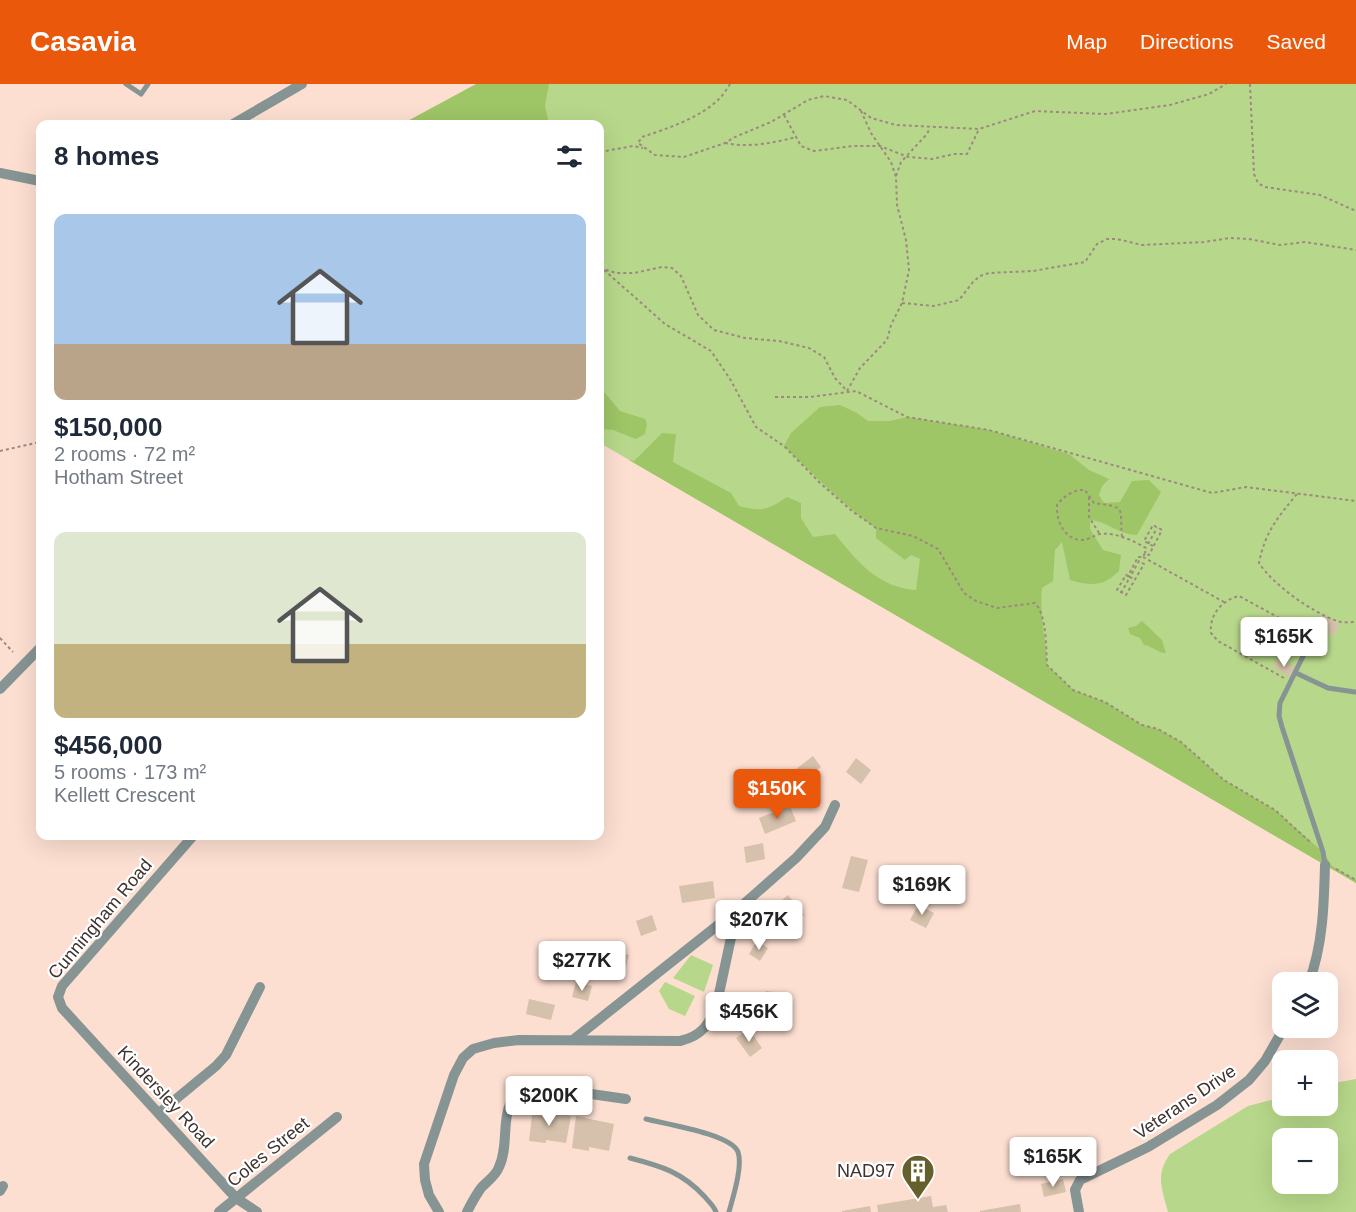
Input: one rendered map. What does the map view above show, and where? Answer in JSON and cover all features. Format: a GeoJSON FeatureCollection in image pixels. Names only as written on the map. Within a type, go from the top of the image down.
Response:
{"type":"FeatureCollection","features":[{"type":"Feature","properties":{"kind":"street"},"geometry":{"type":"LineString","coordinates":[[240,120],[302,84]]}},
{"type":"Feature","properties":{"kind":"street"},"geometry":{"type":"LineString","coordinates":[[0,173],[36,181]]}},
{"type":"Feature","properties":{"kind":"street"},"geometry":{"type":"LineString","coordinates":[[0,689],[36,652]]}},
{"type":"Feature","properties":{"kind":"street"},"geometry":{"type":"LineString","coordinates":[[573,1040],[737,910],[796,858],[825,826],[835,805]]}},
{"type":"Feature","properties":{"kind":"street","name":"Cunningham Road"},"geometry":{"type":"LineString","coordinates":[[58,997],[62,986],[190,840]]}},
{"type":"Feature","properties":{"kind":"street"},"geometry":{"type":"LineString","coordinates":[[1312,972],[1319,943],[1324,906],[1325,865]]}},
{"type":"Feature","properties":{"kind":"street"},"geometry":{"type":"LineString","coordinates":[[439,1212],[429,1195],[424,1164],[454,1075],[463,1058],[473,1048],[519,1040],[680,1041],[701,1033],[712,1018],[717,1004],[737,910]]}},
{"type":"Feature","properties":{"kind":"street"},"geometry":{"type":"LineString","coordinates":[[159,1113],[226,1055],[260,987]]}},
{"type":"Feature","properties":{"kind":"street","name":"Kindersley Road"},"geometry":{"type":"LineString","coordinates":[[58,997],[62,1008],[236,1198],[257,1212]]}},
{"type":"Feature","properties":{"kind":"street","name":"Veterans Drive"},"geometry":{"type":"LineString","coordinates":[[1079,1212],[1075,1190],[1080,1180],[1148,1147],[1217,1105],[1249,1080],[1265,1061],[1278,1038]]}},
{"type":"Feature","properties":{"kind":"street"},"geometry":{"type":"LineString","coordinates":[[467,1212],[502,1161],[507,1114],[513,1096],[524,1089],[535,1086],[626,1099]]}},
{"type":"Feature","properties":{"kind":"street","name":"Coles Street"},"geometry":{"type":"LineString","coordinates":[[219,1212],[337,1117]]}},
{"type":"Feature","properties":{"kind":"lane"},"geometry":{"type":"LineString","coordinates":[[126,84],[141,94],[148,84]]}},
{"type":"Feature","properties":{"kind":"lane"},"geometry":{"type":"LineString","coordinates":[[1317,628],[1280,704],[1279,716],[1323,852],[1325,865]]}},
{"type":"Feature","properties":{"kind":"lane"},"geometry":{"type":"LineString","coordinates":[[1296,673],[1328,688],[1356,693],[1356,684]]}},
{"type":"Feature","properties":{"kind":"lane"},"geometry":{"type":"LineString","coordinates":[[1265,1061],[1272,1059]]}},
{"type":"Feature","properties":{"kind":"lane"},"geometry":{"type":"LineString","coordinates":[[646,1119],[720,1138],[733,1145],[738,1153],[739,1167],[729,1212]]}},
{"type":"Feature","properties":{"kind":"lane"},"geometry":{"type":"LineString","coordinates":[[630,1158],[678,1173],[697,1188],[716,1212]]}},
{"type":"Feature","properties":{"kind":"path"},"geometry":{"type":"LineString","coordinates":[[730,84],[719,99],[689,119],[639,139],[638,143],[655,156],[684,157],[725,143],[784,115],[808,100],[824,96],[847,100],[872,118],[896,125],[979,129],[1035,111],[1106,114],[1170,105],[1209,94],[1226,84]]}},
{"type":"Feature","properties":{"kind":"path"},"geometry":{"type":"LineString","coordinates":[[1250,84],[1254,174],[1258,183],[1265,187],[1320,195],[1356,211]]}},
{"type":"Feature","properties":{"kind":"path"},"geometry":{"type":"LineString","coordinates":[[847,392],[860,368],[887,340],[891,325],[902,303],[909,270],[906,240],[897,205],[896,177],[891,162],[871,133],[860,110]]}},
{"type":"Feature","properties":{"kind":"path"},"geometry":{"type":"LineString","coordinates":[[784,115],[801,146],[814,151],[853,146],[880,146],[908,157],[932,159],[954,154],[967,154],[979,129]]}},
{"type":"Feature","properties":{"kind":"path"},"geometry":{"type":"LineString","coordinates":[[896,177],[901,162],[908,157],[930,128]]}},
{"type":"Feature","properties":{"kind":"path"},"geometry":{"type":"LineString","coordinates":[[725,143],[738,146],[779,142],[796,137]]}},
{"type":"Feature","properties":{"kind":"path"},"geometry":{"type":"LineString","coordinates":[[604,151],[633,146],[643,148]]}},
{"type":"Feature","properties":{"kind":"path"},"geometry":{"type":"LineString","coordinates":[[902,303],[934,306],[959,300],[973,282],[989,273],[1033,271],[1085,262],[1098,244],[1107,239],[1117,238],[1142,245],[1240,238],[1280,244],[1305,242],[1356,250]]}},
{"type":"Feature","properties":{"kind":"path"},"geometry":{"type":"LineString","coordinates":[[604,270],[634,273],[662,267],[672,268],[681,276],[698,315],[714,330],[745,338],[778,341],[809,348],[824,357],[835,378],[847,392]]}},
{"type":"Feature","properties":{"kind":"path"},"geometry":{"type":"LineString","coordinates":[[604,270],[665,324],[711,351],[730,379],[756,427],[784,446],[820,483],[852,511],[876,528],[912,536],[938,549],[964,593],[976,601],[998,608],[1035,603],[1040,608],[1046,637],[1047,665],[1073,690],[1105,702],[1142,725],[1158,729],[1181,742],[1224,780],[1275,810],[1323,852],[1332,866],[1356,880]]}},
{"type":"Feature","properties":{"kind":"path"},"geometry":{"type":"LineString","coordinates":[[775,397],[810,397],[855,392],[906,417],[989,430],[1212,493],[1246,487],[1356,501]]}},
{"type":"Feature","properties":{"kind":"path"},"geometry":{"type":"LineString","coordinates":[[0,451],[36,443]]}},
{"type":"Feature","properties":{"kind":"path"},"geometry":{"type":"LineString","coordinates":[[1122,537],[1120,509],[1094,503],[1085,490],[1076,490],[1057,505],[1063,530],[1072,538],[1083,540],[1100,534],[1122,537],[1146,548],[1143,557]]}},
{"type":"Feature","properties":{"kind":"path"},"geometry":{"type":"LineString","coordinates":[[1297,494],[1270,528],[1262,545],[1259,563],[1265,573],[1310,606],[1340,622],[1356,622]]}},
{"type":"Feature","properties":{"kind":"path"},"geometry":{"type":"LineString","coordinates":[[1089,497],[1089,517],[1100,534]]}},
{"type":"Feature","properties":{"kind":"path"},"geometry":{"type":"LineString","coordinates":[[1145,553],[1149,555],[1162,530],[1153,525],[1144,541],[1153,546]]}},
{"type":"Feature","properties":{"kind":"path"},"geometry":{"type":"LineString","coordinates":[[1149,544],[1158,527]]}},
{"type":"Feature","properties":{"kind":"path"},"geometry":{"type":"LineString","coordinates":[[1148,533],[1158,538]]}},
{"type":"Feature","properties":{"kind":"path"},"geometry":{"type":"LineString","coordinates":[[1121,593],[1138,556],[1224,602]]}},
{"type":"Feature","properties":{"kind":"path"},"geometry":{"type":"LineString","coordinates":[[1129,576],[1139,561],[1144,564],[1131,588],[1126,595],[1121,593],[1117,590],[1126,574],[1129,576],[1135,580]]}},
{"type":"Feature","properties":{"kind":"path"},"geometry":{"type":"LineString","coordinates":[[1135,569],[1139,572]]}},
{"type":"Feature","properties":{"kind":"path"},"geometry":{"type":"LineString","coordinates":[[1121,583],[1131,588]]}},
{"type":"Feature","properties":{"kind":"path"},"geometry":{"type":"LineString","coordinates":[[1291,682],[1213,638],[1211,622],[1224,602],[1236,597],[1244,598],[1312,636]]}},
{"type":"Feature","properties":{"kind":"path"},"geometry":{"type":"LineString","coordinates":[[0,638],[13,652]]}},
{"type":"Feature","properties":{"kind":"green space"},"geometry":{"type":"Polygon","coordinates":[[[476,84],[549,84],[545,106],[548,120],[409,120],[476,84]]]}},
{"type":"Feature","properties":{"kind":"green space"},"geometry":{"type":"Polygon","coordinates":[[[481,84],[1356,84],[1356,883],[604,445],[604,120],[414,120],[481,84]]]}},
{"type":"Feature","properties":{"kind":"green space"},"geometry":{"type":"Polygon","coordinates":[[[604,392],[620,411],[645,419],[647,424],[645,434],[636,439],[613,430],[604,429],[604,392]]]}},
{"type":"Feature","properties":{"kind":"green space"},"geometry":{"type":"Polygon","coordinates":[[[840,405],[868,421],[890,421],[907,417],[989,430],[1069,454],[1089,470],[1109,479],[1102,486],[1099,495],[1104,503],[1120,502],[1132,481],[1149,480],[1161,492],[1137,535],[1124,533],[1090,520],[1090,529],[1103,550],[1121,555],[1119,571],[1108,580],[1096,584],[1070,580],[1062,542],[1055,550],[1053,581],[1042,588],[1041,598],[1047,665],[1073,690],[1105,702],[1142,725],[1158,729],[1181,742],[1224,780],[1275,810],[1323,852],[1332,866],[1356,880],[1356,883],[629,460],[634,461],[662,433],[676,434],[673,462],[731,493],[739,506],[764,509],[787,497],[801,503],[801,518],[813,537],[835,534],[860,563],[879,578],[902,588],[916,590],[920,559],[911,555],[905,560],[876,538],[876,528],[840,499],[784,446],[791,433],[820,407],[840,405]]]}},
{"type":"Feature","properties":{"kind":"green space"},"geometry":{"type":"Polygon","coordinates":[[[1142,621],[1162,640],[1166,653],[1144,645],[1140,638],[1130,634],[1128,628],[1142,621]]]}},
{"type":"Feature","properties":{"kind":"green space"},"geometry":{"type":"Polygon","coordinates":[[[691,955],[713,965],[704,992],[673,978],[691,955]]]}},
{"type":"Feature","properties":{"kind":"green space"},"geometry":{"type":"Polygon","coordinates":[[[665,982],[695,996],[685,1016],[669,1009],[659,991],[665,982]]]}},
{"type":"Feature","properties":{"kind":"green space"},"geometry":{"type":"Polygon","coordinates":[[[1356,1079],[1356,1212],[1168,1212],[1161,1176],[1170,1154],[1248,1106],[1272,1100],[1272,1116],[1338,1116],[1338,1082],[1356,1079]]]}},
{"type":"Feature","properties":{"kind":"building"},"geometry":{"type":"Polygon","coordinates":[[[1322,614],[1340,624],[1334,636],[1316,625],[1322,614]]]}},
{"type":"Feature","properties":{"kind":"building"},"geometry":{"type":"Polygon","coordinates":[[[1278,659],[1295,667],[1290,677],[1273,667],[1278,659]]]}},
{"type":"Feature","properties":{"kind":"building"},"geometry":{"type":"Polygon","coordinates":[[[813,756],[821,767],[799,783],[791,773],[813,756]]]}},
{"type":"Feature","properties":{"kind":"building"},"geometry":{"type":"Polygon","coordinates":[[[856,758],[871,770],[861,784],[846,772],[856,758]]]}},
{"type":"Feature","properties":{"kind":"building"},"geometry":{"type":"Polygon","coordinates":[[[790,806],[796,821],[765,834],[759,818],[790,806]]]}},
{"type":"Feature","properties":{"kind":"building"},"geometry":{"type":"Polygon","coordinates":[[[763,843],[765,859],[746,863],[744,847],[763,843]]]}},
{"type":"Feature","properties":{"kind":"building"},"geometry":{"type":"Polygon","coordinates":[[[851,856],[868,860],[859,892],[842,888],[851,856]]]}},
{"type":"Feature","properties":{"kind":"building"},"geometry":{"type":"Polygon","coordinates":[[[713,881],[715,898],[682,903],[679,886],[713,881]]]}},
{"type":"Feature","properties":{"kind":"building"},"geometry":{"type":"Polygon","coordinates":[[[788,895],[804,915],[792,924],[776,905],[788,895]]]}},
{"type":"Feature","properties":{"kind":"building"},"geometry":{"type":"Polygon","coordinates":[[[918,905],[934,913],[926,928],[910,920],[918,905]]]}},
{"type":"Feature","properties":{"kind":"building"},"geometry":{"type":"Polygon","coordinates":[[[652,915],[657,930],[641,936],[636,921],[652,915]]]}},
{"type":"Feature","properties":{"kind":"building"},"geometry":{"type":"Polygon","coordinates":[[[757,941],[768,948],[760,961],[749,954],[757,941]]]}},
{"type":"Feature","properties":{"kind":"building"},"geometry":{"type":"Polygon","coordinates":[[[604,948],[629,955],[625,970],[600,963],[604,948]]]}},
{"type":"Feature","properties":{"kind":"building"},"geometry":{"type":"Polygon","coordinates":[[[576,982],[592,986],[588,1001],[572,997],[576,982]]]}},
{"type":"Feature","properties":{"kind":"building"},"geometry":{"type":"Polygon","coordinates":[[[766,991],[780,993],[778,1013],[763,1012],[766,991]]]}},
{"type":"Feature","properties":{"kind":"building"},"geometry":{"type":"Polygon","coordinates":[[[529,999],[555,1005],[551,1020],[526,1014],[529,999]]]}},
{"type":"Feature","properties":{"kind":"building"},"geometry":{"type":"Polygon","coordinates":[[[749,1029],[762,1048],[750,1057],[736,1038],[749,1029]]]}},
{"type":"Feature","properties":{"kind":"building"},"geometry":{"type":"Polygon","coordinates":[[[533,1108],[571,1116],[566,1143],[546,1140],[546,1143],[529,1141],[533,1108]]]}},
{"type":"Feature","properties":{"kind":"building"},"geometry":{"type":"Polygon","coordinates":[[[576,1116],[614,1124],[609,1151],[589,1147],[589,1151],[572,1148],[576,1116]]]}},
{"type":"Feature","properties":{"kind":"building"},"geometry":{"type":"Polygon","coordinates":[[[1063,1179],[1066,1192],[1044,1197],[1041,1184],[1063,1179]]]}},
{"type":"Feature","properties":{"kind":"building","name":"NAD97"},"geometry":{"type":"Polygon","coordinates":[[[931,1196],[933,1207],[946,1205],[948,1212],[878,1212],[877,1205],[931,1196]]]}},
{"type":"Feature","properties":{"kind":"building"},"geometry":{"type":"Polygon","coordinates":[[[1020,1204],[1021,1212],[980,1212],[980,1211],[1020,1204]]]}},
{"type":"Feature","properties":{"kind":"building","name":"NAD97"},"geometry":{"type":"Polygon","coordinates":[[[870,1206],[871,1212],[842,1212],[842,1211],[870,1206]]]}},
{"type":"Feature","properties":{"kind":"place","name":"NAD97"},"geometry":{"type":"Point","coordinates":[918,1200]}}]}
